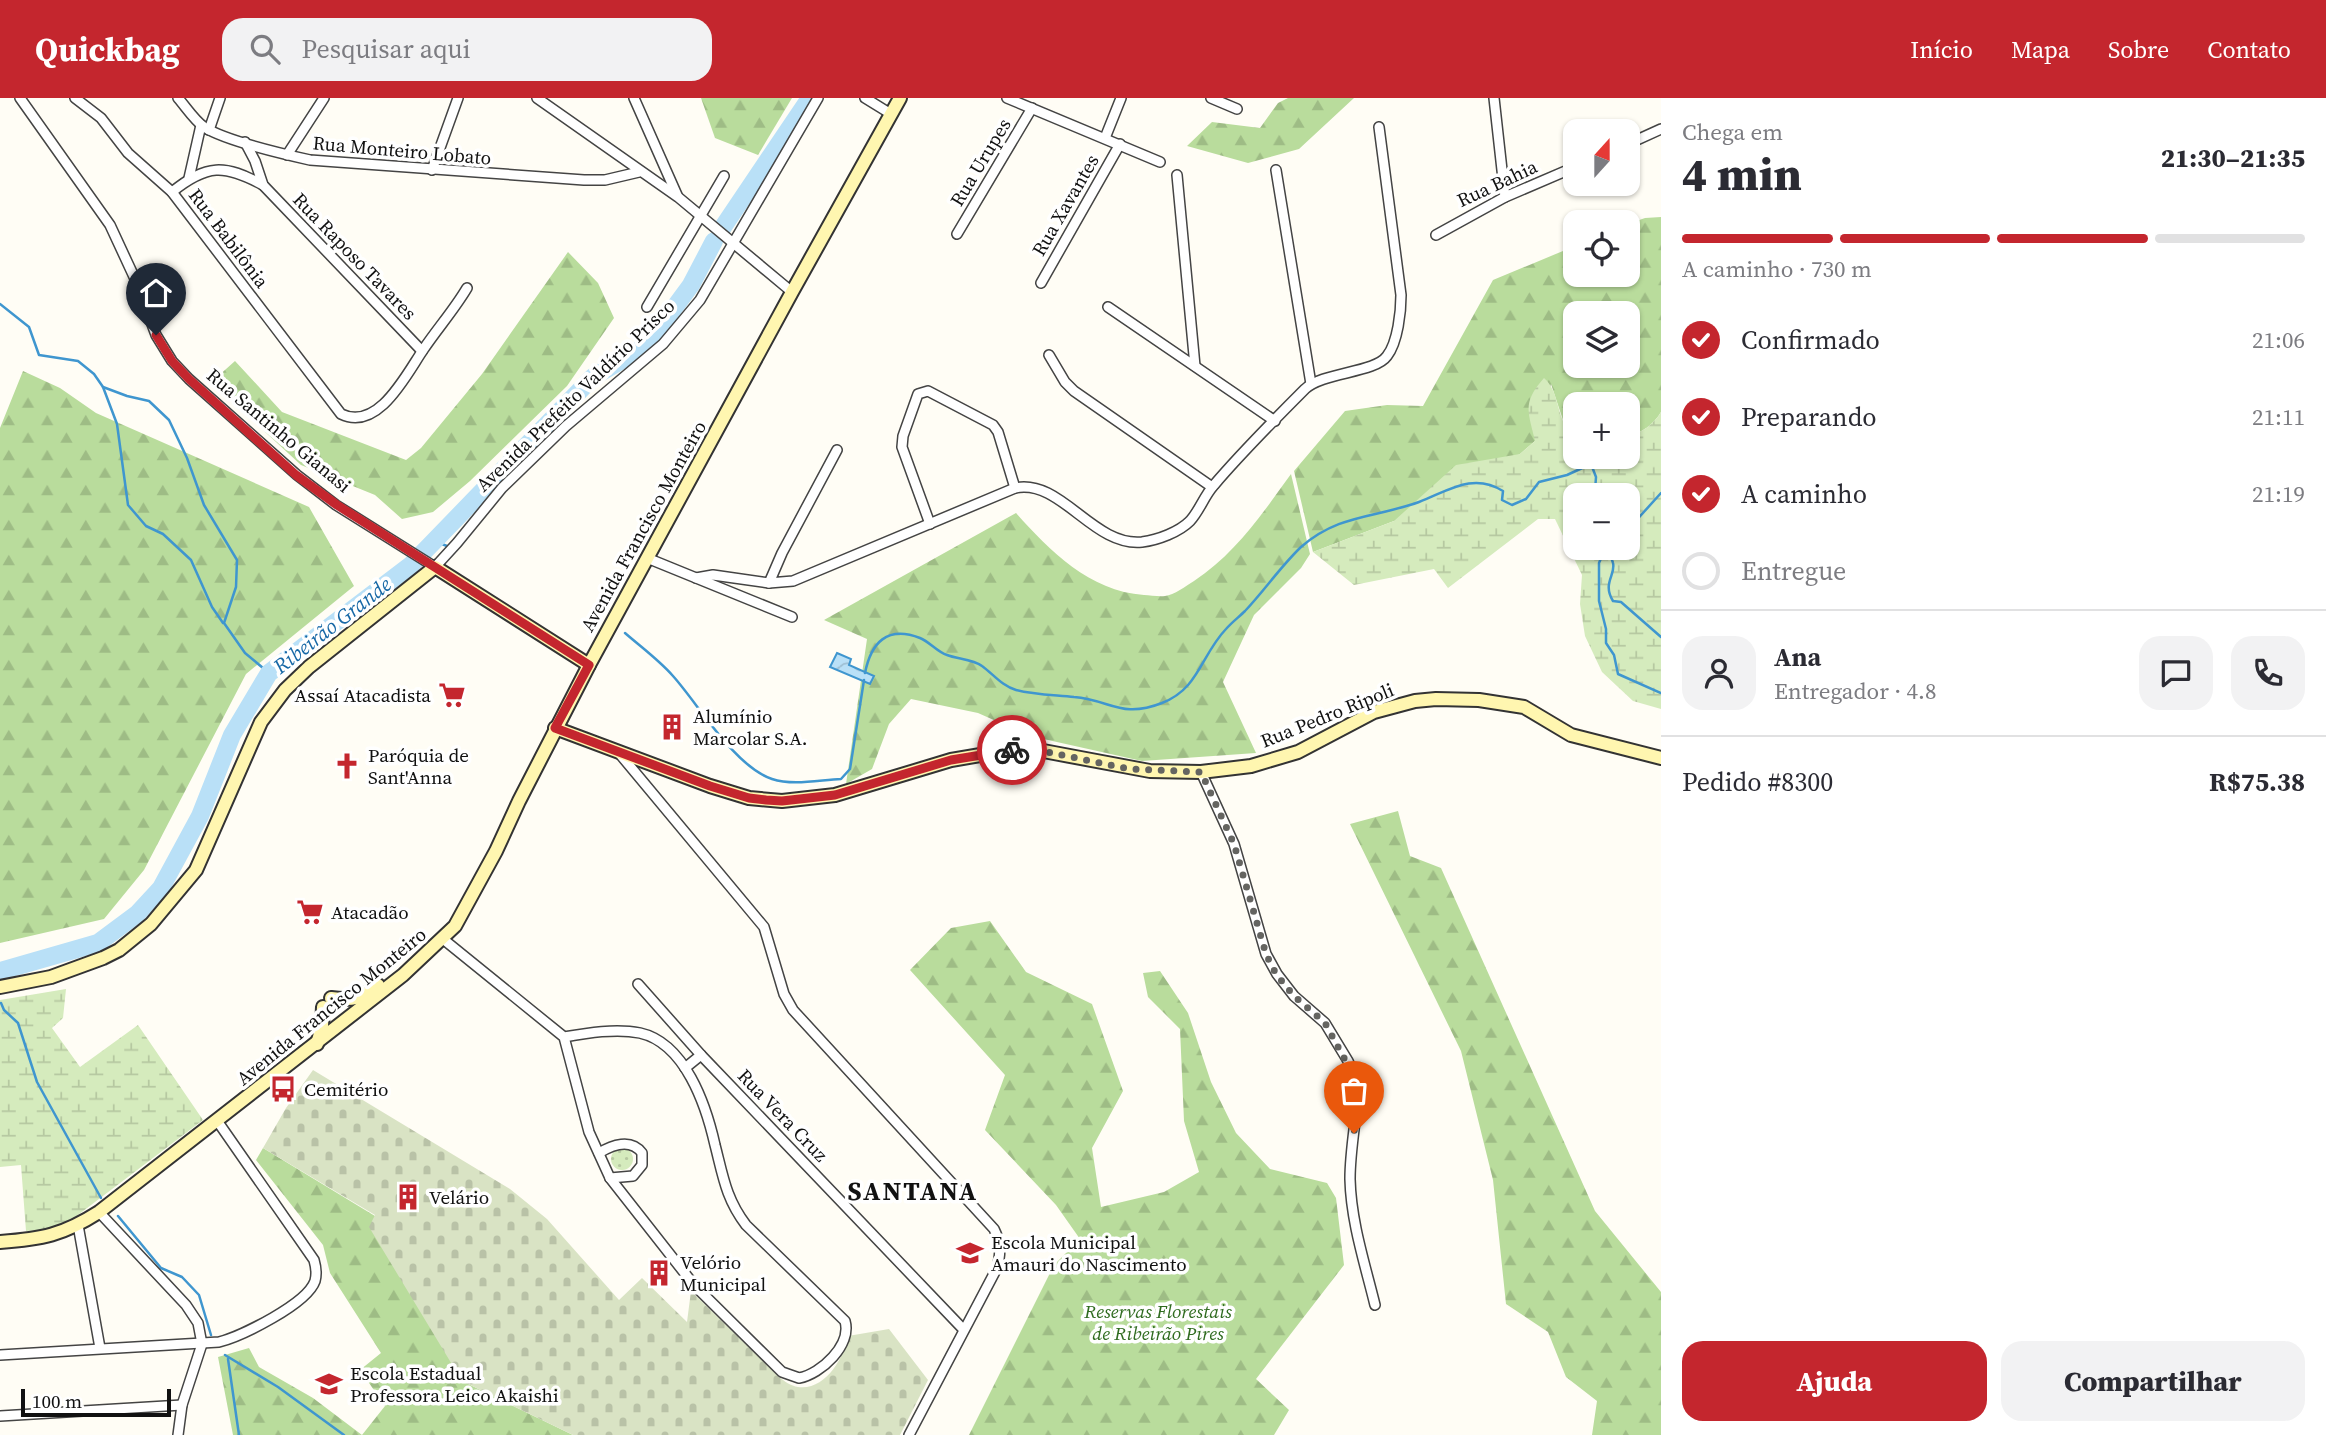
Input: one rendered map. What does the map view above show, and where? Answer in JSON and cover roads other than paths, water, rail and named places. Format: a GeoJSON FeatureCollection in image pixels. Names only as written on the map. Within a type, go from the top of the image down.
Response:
{"type":"FeatureCollection","features":[{"type":"Feature","properties":{"kind":"street","name":"Rua Santinho Gianasi"},"geometry":{"type":"LineString","coordinates":[[20,98],[110,226],[136,281],[156,335],[172,361],[189,379],[296,475],[337,505],[589,665]]}},
{"type":"Feature","properties":{"kind":"street","name":"Rua Babilônia"},"geometry":{"type":"LineString","coordinates":[[75,98],[101,118],[128,153],[172,192],[341,414],[359,419],[376,411],[398,387],[422,351]]}},
{"type":"Feature","properties":{"kind":"street"},"geometry":{"type":"LineString","coordinates":[[178,98],[205,127]]}},
{"type":"Feature","properties":{"kind":"street"},"geometry":{"type":"LineString","coordinates":[[189,178],[205,127],[220,98]]}},
{"type":"Feature","properties":{"kind":"street"},"geometry":{"type":"LineString","coordinates":[[287,155],[324,98]]}},
{"type":"Feature","properties":{"kind":"street"},"geometry":{"type":"LineString","coordinates":[[432,170],[458,98]]}},
{"type":"Feature","properties":{"kind":"street"},"geometry":{"type":"LineString","coordinates":[[537,98],[678,197],[792,292]]}},
{"type":"Feature","properties":{"kind":"street"},"geometry":{"type":"LineString","coordinates":[[634,98],[678,197]]}},
{"type":"Feature","properties":{"kind":"street","name":"Avenida Prefeito Valdírio Prisco"},"geometry":{"type":"LineString","coordinates":[[0,987],[51,976],[103,958],[128,944],[151,924],[196,870],[261,722],[285,690],[432,565],[566,426],[663,344],[700,300],[818,98]]}},
{"type":"Feature","properties":{"kind":"street"},"geometry":{"type":"LineString","coordinates":[[865,98],[891,114]]}},
{"type":"Feature","properties":{"kind":"street","name":"Avenida Francisco Monteiro"},"geometry":{"type":"LineString","coordinates":[[0,1242],[34,1240],[54,1235],[99,1212],[218,1122],[403,975],[455,926],[496,851],[555,728],[900,98]]}},
{"type":"Feature","properties":{"kind":"street"},"geometry":{"type":"LineString","coordinates":[[1007,98],[1160,162]]}},
{"type":"Feature","properties":{"kind":"street"},"geometry":{"type":"LineString","coordinates":[[1105,138],[1121,98]]}},
{"type":"Feature","properties":{"kind":"street"},"geometry":{"type":"LineString","coordinates":[[1211,98],[1237,109]]}},
{"type":"Feature","properties":{"kind":"street"},"geometry":{"type":"LineString","coordinates":[[1494,98],[1505,197]]}},
{"type":"Feature","properties":{"kind":"street","name":"Rua Urupes"},"geometry":{"type":"LineString","coordinates":[[957,234],[1032,108]]}},
{"type":"Feature","properties":{"kind":"street","name":"Rua Monteiro Lobato"},"geometry":{"type":"LineString","coordinates":[[205,127],[287,155],[328,163],[584,180],[605,180],[639,172]]}},
{"type":"Feature","properties":{"kind":"street"},"geometry":{"type":"LineString","coordinates":[[696,578],[713,575],[769,583],[793,581],[1015,488],[1031,486],[1110,535],[1125,541],[1138,542],[1168,534],[1189,522],[1212,487],[1311,384],[1383,360],[1391,349],[1400,319],[1401,295],[1379,127]]}},
{"type":"Feature","properties":{"kind":"street"},"geometry":{"type":"LineString","coordinates":[[1640,139],[1661,129]]}},
{"type":"Feature","properties":{"kind":"street","name":"Rua Raposo Tavares"},"geometry":{"type":"LineString","coordinates":[[245,142],[263,185]]}},
{"type":"Feature","properties":{"kind":"street","name":"Rua Xavantes"},"geometry":{"type":"LineString","coordinates":[[1041,284],[1120,144]]}},
{"type":"Feature","properties":{"kind":"street","name":"Rua Raposo Tavares"},"geometry":{"type":"LineString","coordinates":[[172,192],[189,178],[218,168],[234,171],[263,185],[422,351]]}},
{"type":"Feature","properties":{"kind":"street"},"geometry":{"type":"LineString","coordinates":[[1276,170],[1311,384]]}},
{"type":"Feature","properties":{"kind":"street","name":"Rua Bahia"},"geometry":{"type":"LineString","coordinates":[[1436,234],[1505,197],[1563,171]]}},
{"type":"Feature","properties":{"kind":"street"},"geometry":{"type":"LineString","coordinates":[[1177,175],[1195,366]]}},
{"type":"Feature","properties":{"kind":"street","name":"Avenida Prefeito Valdírio Prisco"},"geometry":{"type":"LineString","coordinates":[[648,307],[724,176]]}},
{"type":"Feature","properties":{"kind":"street"},"geometry":{"type":"LineString","coordinates":[[422,351],[467,288]]}},
{"type":"Feature","properties":{"kind":"street"},"geometry":{"type":"LineString","coordinates":[[1108,307],[1275,421]]}},
{"type":"Feature","properties":{"kind":"street"},"geometry":{"type":"LineString","coordinates":[[1049,355],[1065,382],[1074,391],[1212,487]]}},
{"type":"Feature","properties":{"kind":"street"},"geometry":{"type":"LineString","coordinates":[[930,524],[902,447],[903,436],[918,394],[928,391],[993,425],[998,432],[1015,488]]}},
{"type":"Feature","properties":{"kind":"street"},"geometry":{"type":"LineString","coordinates":[[769,583],[836,450]]}},
{"type":"Feature","properties":{"kind":"street"},"geometry":{"type":"LineString","coordinates":[[647,558],[792,617]]}},
{"type":"Feature","properties":{"kind":"street","name":"Rua Pedro Ripoli"},"geometry":{"type":"LineString","coordinates":[[555,728],[749,798],[782,801],[835,795],[951,760],[1016,749],[1049,752],[1129,769],[1201,772],[1272,761],[1324,740],[1374,712],[1436,699],[1479,700],[1524,707],[1571,735],[1661,758]]}},
{"type":"Feature","properties":{"kind":"street"},"geometry":{"type":"LineString","coordinates":[[618,752],[764,927],[784,994],[793,1010],[994,1229],[999,1240],[997,1268],[909,1435]]}},
{"type":"Feature","properties":{"kind":"street"},"geometry":{"type":"LineString","coordinates":[[1201,772],[1234,844],[1266,954],[1276,974],[1294,996],[1325,1023],[1356,1080],[1357,1102],[1350,1176],[1352,1200],[1361,1254],[1375,1305]]}},
{"type":"Feature","properties":{"kind":"street"},"geometry":{"type":"LineString","coordinates":[[443,939],[564,1037],[589,1132],[610,1178],[694,1284],[782,1372],[799,1378],[817,1371],[845,1339],[845,1321],[746,1225],[733,1208],[726,1191],[710,1123],[685,1068],[666,1048],[642,1034],[605,1033],[564,1037]]}},
{"type":"Feature","properties":{"kind":"street"},"geometry":{"type":"LineString","coordinates":[[317,1044],[327,1002],[351,1001],[392,976],[403,975]]}},
{"type":"Feature","properties":{"kind":"street","name":"Rua Vera Cruz"},"geometry":{"type":"LineString","coordinates":[[638,984],[701,1055],[963,1329]]}},
{"type":"Feature","properties":{"kind":"street"},"geometry":{"type":"LineString","coordinates":[[685,1068],[701,1055]]}},
{"type":"Feature","properties":{"kind":"street"},"geometry":{"type":"LineString","coordinates":[[0,1355],[219,1342],[241,1335],[296,1302],[312,1287],[316,1275],[310,1251],[218,1122]]}},
{"type":"Feature","properties":{"kind":"street"},"geometry":{"type":"LineString","coordinates":[[599,1153],[622,1144],[634,1146],[642,1153],[642,1166],[633,1175],[610,1178]]}},
{"type":"Feature","properties":{"kind":"street"},"geometry":{"type":"LineString","coordinates":[[99,1212],[191,1310],[198,1323],[202,1344],[182,1405],[178,1435]]}},
{"type":"Feature","properties":{"kind":"street"},"geometry":{"type":"LineString","coordinates":[[78,1225],[100,1348]]}},
{"type":"Feature","properties":{"kind":"street"},"geometry":{"type":"LineString","coordinates":[[0,1416],[182,1405]]}},
{"type":"Feature","properties":{"kind":"water"},"geometry":{"type":"Polygon","coordinates":[[[837,653],[851,659],[849,665],[874,676],[870,684],[830,667],[837,653]]]}},
{"type":"Feature","properties":{"kind":"waterway","name":"Ribeirão Grande"},"geometry":{"type":"LineString","coordinates":[[723,227],[810,98]]}},
{"type":"Feature","properties":{"kind":"waterway","name":"Ribeirão Grande"},"geometry":{"type":"LineString","coordinates":[[0,971],[98,943],[137,914],[161,888],[200,816],[232,735],[269,673],[411,565],[593,377],[646,346],[691,285],[714,241]]}},
{"type":"Feature","properties":{"kind":"waterway"},"geometry":{"type":"LineString","coordinates":[[0,304],[29,327],[39,355],[78,361],[94,374],[103,387],[149,401],[169,420],[187,458],[204,505],[237,560],[236,587],[224,623],[245,653],[269,673]]}},
{"type":"Feature","properties":{"kind":"waterway"},"geometry":{"type":"LineString","coordinates":[[103,387],[117,424],[128,505],[146,526],[163,534],[191,560],[212,607],[223,623]]}},
{"type":"Feature","properties":{"kind":"waterway"},"geometry":{"type":"LineString","coordinates":[[865,673],[871,653],[882,639],[890,635],[908,635],[924,640],[943,654],[978,664],[1002,683],[1016,690],[1087,699],[1126,709],[1148,707],[1162,703],[1184,689],[1226,629],[1245,611],[1286,562],[1301,547],[1329,528],[1419,502],[1471,483],[1481,483],[1503,491],[1502,500],[1512,505],[1526,499],[1539,482],[1567,475],[1591,464],[1596,483]]}},
{"type":"Feature","properties":{"kind":"waterway"},"geometry":{"type":"LineString","coordinates":[[1640,516],[1661,493]]}},
{"type":"Feature","properties":{"kind":"waterway"},"geometry":{"type":"LineString","coordinates":[[434,541],[447,546]]}},
{"type":"Feature","properties":{"kind":"waterway"},"geometry":{"type":"LineString","coordinates":[[1600,560],[1599,601],[1606,629],[1606,643],[1614,655],[1618,674],[1661,693]]}},
{"type":"Feature","properties":{"kind":"waterway"},"geometry":{"type":"LineString","coordinates":[[1612,560],[1609,589],[1613,601],[1621,602],[1661,637]]}},
{"type":"Feature","properties":{"kind":"waterway"},"geometry":{"type":"LineString","coordinates":[[625,633],[668,670],[718,734],[744,762],[758,772],[780,781],[841,779],[850,769],[864,680]]}},
{"type":"Feature","properties":{"kind":"waterway"},"geometry":{"type":"LineString","coordinates":[[1,1003],[4,1010],[18,1023],[37,1082],[101,1198]]}},
{"type":"Feature","properties":{"kind":"waterway"},"geometry":{"type":"LineString","coordinates":[[118,1216],[161,1268],[182,1277],[199,1295],[211,1335]]}},
{"type":"Feature","properties":{"kind":"waterway"},"geometry":{"type":"LineString","coordinates":[[225,1355],[278,1387],[344,1435]]}},
{"type":"Feature","properties":{"kind":"waterway"},"geometry":{"type":"LineString","coordinates":[[228,1359],[239,1435]]}},
{"type":"Feature","properties":{"kind":"place","name":"Assaí Atacadista"},"geometry":{"type":"Point","coordinates":[452,695]}},
{"type":"Feature","properties":{"kind":"place","name":"Alumínio Marcolar S.A."},"geometry":{"type":"Point","coordinates":[672,727]}},
{"type":"Feature","properties":{"kind":"place","name":"Paróquia de Sant'Anna"},"geometry":{"type":"Point","coordinates":[347,766]}},
{"type":"Feature","properties":{"kind":"place","name":"Atacadão"},"geometry":{"type":"Point","coordinates":[310,912]}},
{"type":"Feature","properties":{"kind":"place","name":"Cemitério"},"geometry":{"type":"Point","coordinates":[283,1089]}},
{"type":"Feature","properties":{"kind":"place","name":"Velário"},"geometry":{"type":"Point","coordinates":[408,1197]}},
{"type":"Feature","properties":{"kind":"place","name":"Escola Municipal Amauri do Nascimento"},"geometry":{"type":"Point","coordinates":[970,1253]}},
{"type":"Feature","properties":{"kind":"place","name":"Velório Municipal"},"geometry":{"type":"Point","coordinates":[659,1273]}},
{"type":"Feature","properties":{"kind":"place","name":"Escola Estadual Professora Leico Akaishi"},"geometry":{"type":"Point","coordinates":[329,1384]}},
{"type":"Feature","properties":{"kind":"district","name":"SANTANA"},"geometry":{"type":"Point","coordinates":[913,1191]}},
{"type":"Feature","properties":{"kind":"park label","name":"Reservas Florestais de Ribeirão Pires"},"geometry":{"type":"Point","coordinates":[1158,1322]}}]}
